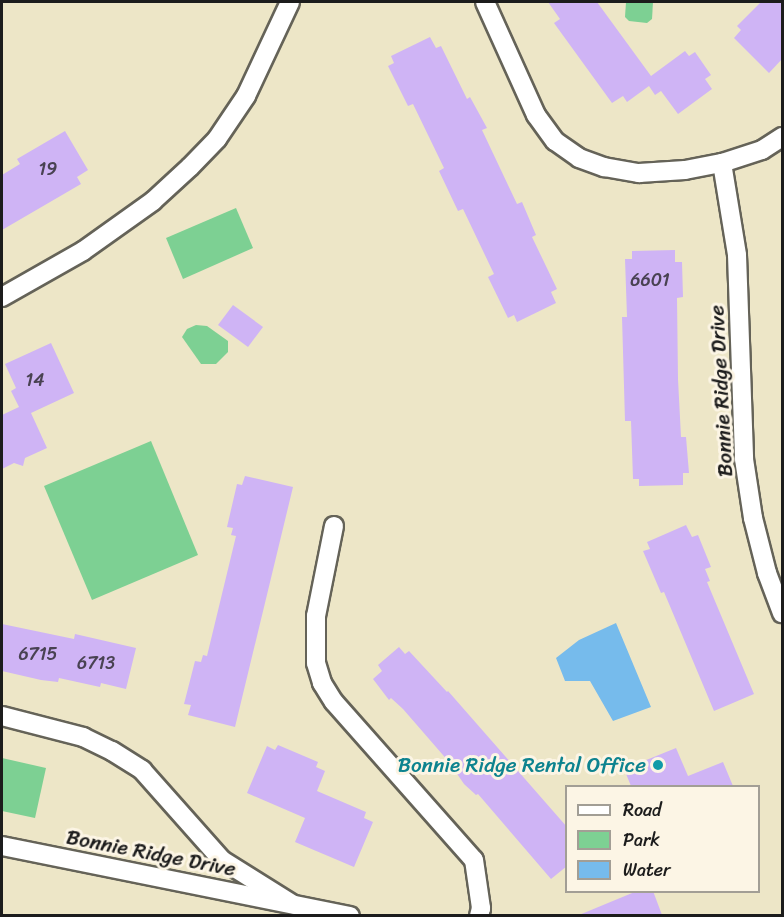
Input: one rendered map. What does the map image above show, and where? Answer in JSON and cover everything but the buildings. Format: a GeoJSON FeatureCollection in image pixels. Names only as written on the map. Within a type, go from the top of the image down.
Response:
{"type":"FeatureCollection","features":[{"type":"Feature","properties":{"kind":"street"},"geometry":{"type":"LineString","coordinates":[[2,297],[83,251],[153,201],[217,139],[246,96],[290,2]]}},
{"type":"Feature","properties":{"kind":"street"},"geometry":{"type":"LineString","coordinates":[[485,2],[536,115],[555,141],[579,158],[604,167],[639,173],[686,170],[722,163],[762,150],[783,137]]}},
{"type":"Feature","properties":{"kind":"street","name":"Bonnie Ridge Drive"},"geometry":{"type":"LineString","coordinates":[[722,163],[736,255],[744,459],[753,518],[767,573],[783,613]]}},
{"type":"Feature","properties":{"kind":"street"},"geometry":{"type":"LineString","coordinates":[[334,526],[316,616],[314,641],[322,683],[334,702],[474,860],[481,908],[479,915]]}},
{"type":"Feature","properties":{"kind":"street","name":"Bonnie Ridge Drive"},"geometry":{"type":"LineString","coordinates":[[2,716],[83,737],[132,763],[142,770],[222,860],[292,904]]}},
{"type":"Feature","properties":{"kind":"street","name":"Bonnie Ridge Drive"},"geometry":{"type":"LineString","coordinates":[[2,846],[350,915]]}},
{"type":"Feature","properties":{"kind":"green space"},"geometry":{"type":"Polygon","coordinates":[[[626,2],[653,2],[652,19],[647,23],[629,21],[625,17],[626,2]]]}},
{"type":"Feature","properties":{"kind":"green space"},"geometry":{"type":"Polygon","coordinates":[[[236,208],[253,248],[183,279],[166,238],[236,208]]]}},
{"type":"Feature","properties":{"kind":"green space"},"geometry":{"type":"Polygon","coordinates":[[[196,325],[207,326],[228,341],[228,352],[216,364],[201,364],[182,337],[187,329],[196,325]]]}},
{"type":"Feature","properties":{"kind":"green space"},"geometry":{"type":"Polygon","coordinates":[[[151,441],[198,555],[92,600],[44,486],[151,441]]]}},
{"type":"Feature","properties":{"kind":"green space"},"geometry":{"type":"Polygon","coordinates":[[[2,758],[46,768],[35,818],[2,811],[2,758]]]}},
{"type":"Feature","properties":{"kind":"water"},"geometry":{"type":"Polygon","coordinates":[[[616,623],[651,707],[613,721],[590,681],[565,681],[556,658],[579,640],[616,623]]]}},
{"type":"Feature","properties":{"kind":"place","name":"Bonnie Ridge Rental Office"},"geometry":{"type":"Point","coordinates":[658,765]}}]}
